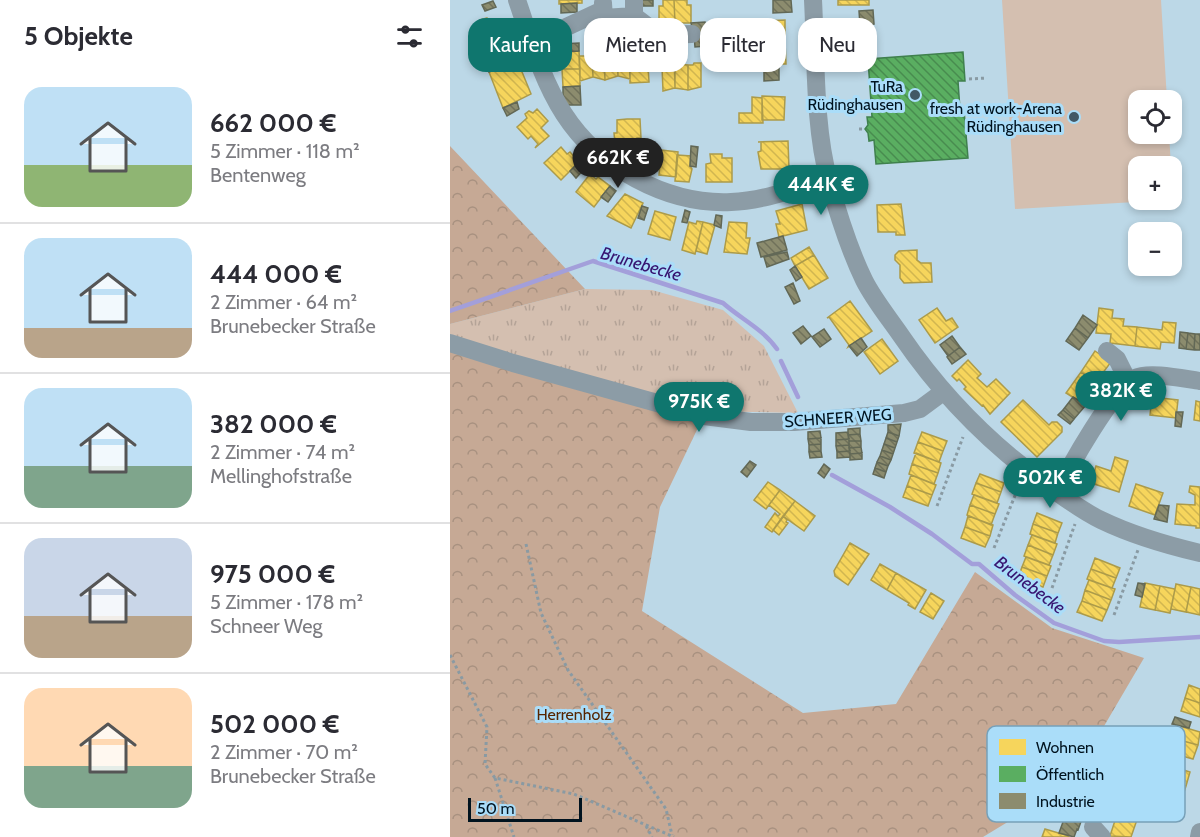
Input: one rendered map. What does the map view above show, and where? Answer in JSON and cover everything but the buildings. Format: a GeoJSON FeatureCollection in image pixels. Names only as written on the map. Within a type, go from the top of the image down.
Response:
{"type":"FeatureCollection","features":[{"type":"Feature","properties":{"kind":"street"},"geometry":{"type":"LineString","coordinates":[[517,0],[523,18]]}},
{"type":"Feature","properties":{"kind":"street"},"geometry":{"type":"LineString","coordinates":[[813,0],[825,54],[829,179],[864,280],[907,345],[969,421],[1025,470],[1099,519],[1143,537],[1200,553]]}},
{"type":"Feature","properties":{"kind":"street"},"geometry":{"type":"LineString","coordinates":[[572,22],[603,5],[604,18],[634,8],[659,35],[692,34]]}},
{"type":"Feature","properties":{"kind":"street"},"geometry":{"type":"LineString","coordinates":[[543,72],[553,96],[580,135],[616,167],[651,188],[693,200],[731,202],[759,198],[829,179]]}},
{"type":"Feature","properties":{"kind":"street","name":"SCHNEER WEG"},"geometry":{"type":"LineString","coordinates":[[450,343],[513,363],[704,416],[751,422],[794,422],[904,413],[920,409],[944,392]]}},
{"type":"Feature","properties":{"kind":"street"},"geometry":{"type":"LineString","coordinates":[[1107,351],[1117,359],[1129,383]]}},
{"type":"Feature","properties":{"kind":"street"},"geometry":{"type":"LineString","coordinates":[[1057,492],[1073,461],[1121,390],[1135,378],[1143,376],[1200,381]]}},
{"type":"Feature","properties":{"kind":"street"},"geometry":{"type":"LineString","coordinates":[[1199,837],[1200,832]]}},
{"type":"Feature","properties":{"kind":"path"},"geometry":{"type":"LineString","coordinates":[[969,79],[987,78]]}},
{"type":"Feature","properties":{"kind":"path"},"geometry":{"type":"LineString","coordinates":[[859,129],[865,129]]}},
{"type":"Feature","properties":{"kind":"path"},"geometry":{"type":"LineString","coordinates":[[937,506],[969,421]]}},
{"type":"Feature","properties":{"kind":"path"},"geometry":{"type":"LineString","coordinates":[[994,548],[1025,470]]}},
{"type":"Feature","properties":{"kind":"path"},"geometry":{"type":"LineString","coordinates":[[1052,588],[1080,508]]}},
{"type":"Feature","properties":{"kind":"path"},"geometry":{"type":"LineString","coordinates":[[1114,615],[1143,537]]}},
{"type":"Feature","properties":{"kind":"path"},"geometry":{"type":"LineString","coordinates":[[526,544],[541,613],[568,670],[666,809],[673,836]]}},
{"type":"Feature","properties":{"kind":"path"},"geometry":{"type":"LineString","coordinates":[[450,656],[487,727],[485,764],[495,777],[514,837]]}},
{"type":"Feature","properties":{"kind":"path"},"geometry":{"type":"LineString","coordinates":[[495,777],[574,794],[673,836]]}},
{"type":"Feature","properties":{"kind":"path"},"geometry":{"type":"LineString","coordinates":[[645,824],[652,837]]}},
{"type":"Feature","properties":{"kind":"green space","name":"fresh at work-Arena Rüdinghausen"},"geometry":{"type":"Polygon","coordinates":[[[1002,0],[1161,0],[1166,90],[1128,90],[1128,144],[1170,144],[1170,156],[1128,156],[1128,202],[1015,209],[1002,0]]]}},
{"type":"Feature","properties":{"kind":"green space"},"geometry":{"type":"Polygon","coordinates":[[[450,146],[585,289],[450,324],[450,146]]]}},
{"type":"Feature","properties":{"kind":"green space"},"geometry":{"type":"Polygon","coordinates":[[[585,289],[652,290],[723,310],[764,346],[798,413],[706,411],[450,337],[450,324],[585,289]]]}},
{"type":"Feature","properties":{"kind":"green space","name":"Herrenholz"},"geometry":{"type":"Polygon","coordinates":[[[450,337],[706,411],[660,507],[642,611],[803,713],[896,704],[975,572],[1052,628],[1144,658],[1104,726],[987,726],[987,822],[1008,822],[983,837],[450,837],[450,337]]]}},
{"type":"Feature","properties":{"kind":"waterway","name":"Brunebecke"},"geometry":{"type":"LineString","coordinates":[[450,311],[593,261],[723,303],[759,330],[777,349]]}},
{"type":"Feature","properties":{"kind":"waterway","name":"Brunebecke"},"geometry":{"type":"LineString","coordinates":[[781,361],[798,397]]}},
{"type":"Feature","properties":{"kind":"waterway","name":"Brunebecke"},"geometry":{"type":"LineString","coordinates":[[832,475],[890,507],[932,534],[972,564],[979,564],[1015,595],[1054,623],[1104,641],[1200,637]]}},
{"type":"Feature","properties":{"kind":"place","name":"TuRa Rüdinghausen"},"geometry":{"type":"Point","coordinates":[915,95]}},
{"type":"Feature","properties":{"kind":"place","name":"fresh at work-Arena Rüdinghausen"},"geometry":{"type":"Point","coordinates":[1074,117]}}]}
